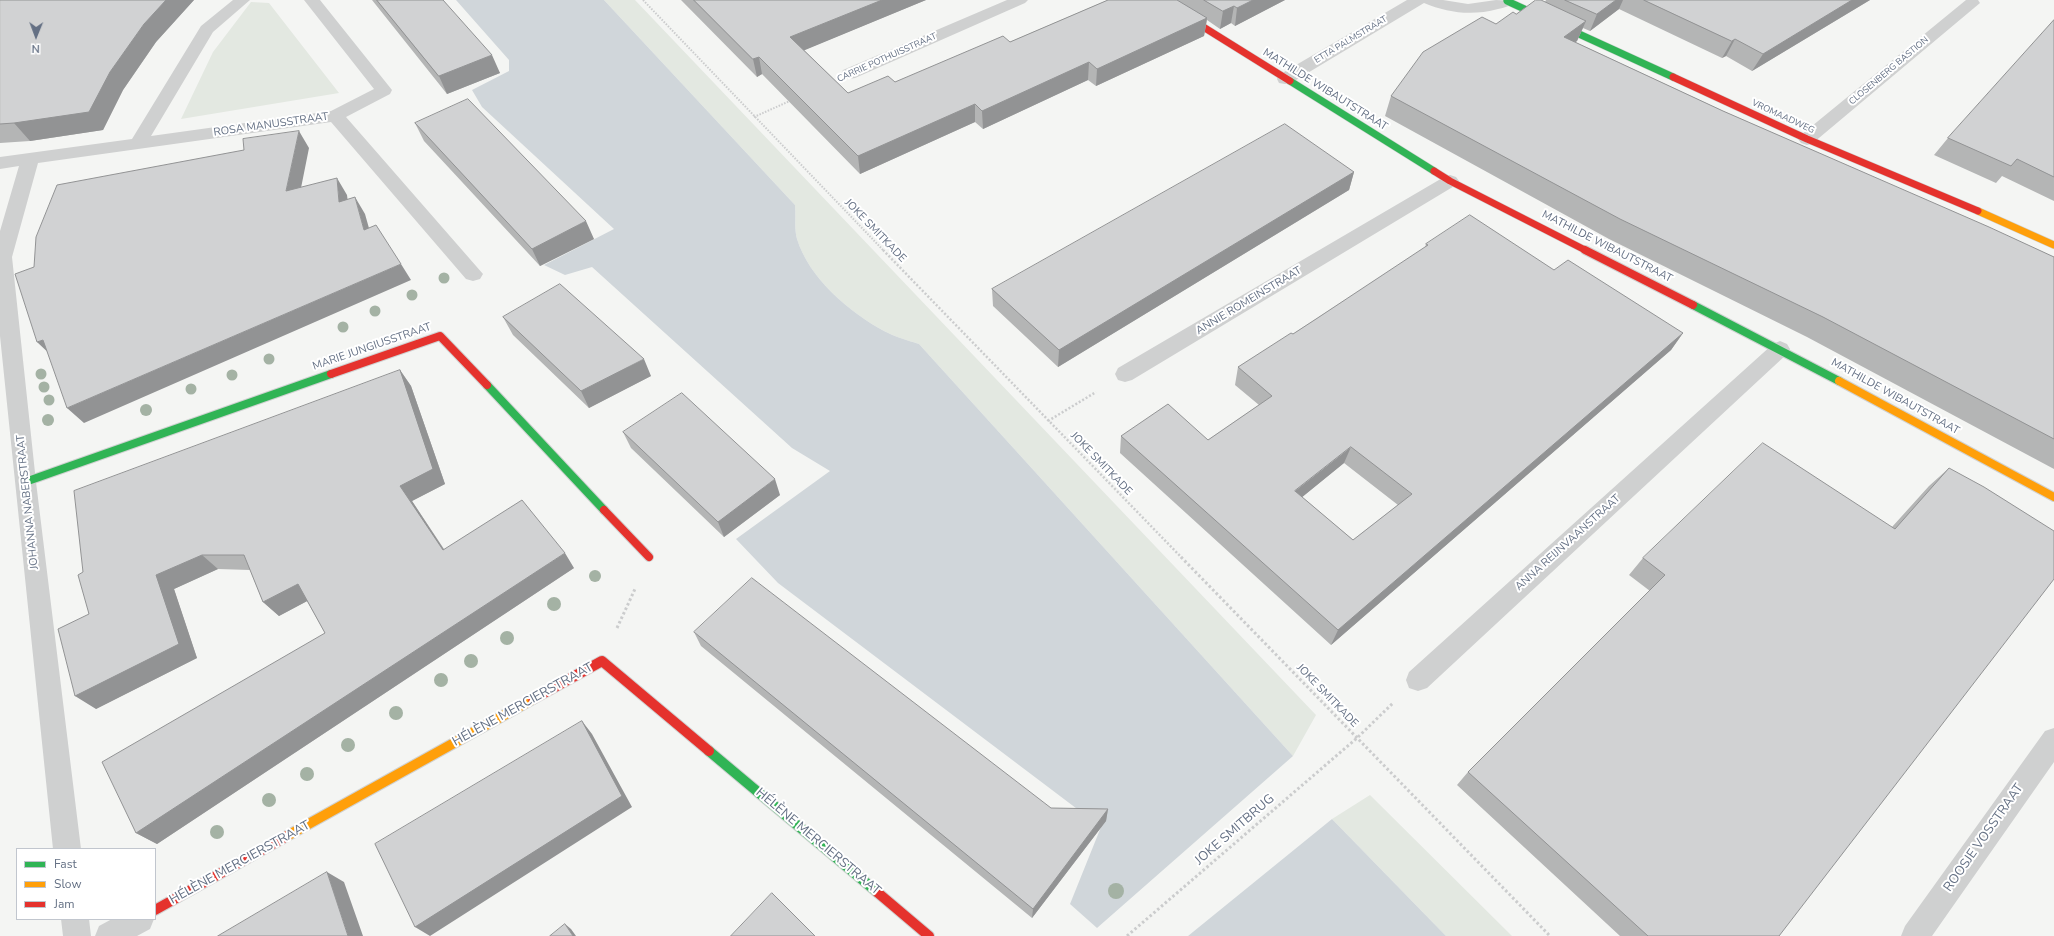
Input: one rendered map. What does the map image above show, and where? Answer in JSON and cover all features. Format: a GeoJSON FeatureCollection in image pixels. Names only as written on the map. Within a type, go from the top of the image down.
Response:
{"type":"FeatureCollection","features":[{"type":"Feature","properties":{"kind":"street"},"geometry":{"type":"LineString","coordinates":[[138,143],[207,29],[242,0]]}},
{"type":"Feature","properties":{"kind":"street"},"geometry":{"type":"LineString","coordinates":[[312,0],[384,90],[335,116]]}},
{"type":"Feature","properties":{"kind":"street","name":"CARRIE POTHUISSTRAAT"},"geometry":{"type":"LineString","coordinates":[[849,74],[1020,0]]}},
{"type":"Feature","properties":{"kind":"street","name":"MATHILDE WIBAUTSTRAAT"},"geometry":{"type":"LineString","coordinates":[[1160,0],[1450,181],[1780,349],[2054,497]]}},
{"type":"Feature","properties":{"kind":"street","name":"ETTA PALMSTRAAT"},"geometry":{"type":"LineString","coordinates":[[1285,79],[1418,0]]}},
{"type":"Feature","properties":{"kind":"street"},"geometry":{"type":"LineString","coordinates":[[1429,0],[1448,6],[1476,9],[1494,7],[1508,1]]}},
{"type":"Feature","properties":{"kind":"street","name":"VROMAADWEG"},"geometry":{"type":"LineString","coordinates":[[1508,1],[1807,139],[2000,220],[2054,245]]}},
{"type":"Feature","properties":{"kind":"street","name":"CLOSENBERG BASTION"},"geometry":{"type":"LineString","coordinates":[[1807,139],[1972,3]]}},
{"type":"Feature","properties":{"kind":"street","name":"ROSA MANUSSTRAAT"},"geometry":{"type":"LineString","coordinates":[[0,163],[335,116],[473,274]]}},
{"type":"Feature","properties":{"kind":"street","name":"JOHANNA NABERSTRAAT"},"geometry":{"type":"LineString","coordinates":[[30,159],[2,257],[25,482],[67,848]]}},
{"type":"Feature","properties":{"kind":"street","name":"ANNIE ROMEINSTRAAT"},"geometry":{"type":"LineString","coordinates":[[1125,374],[1450,181]]}},
{"type":"Feature","properties":{"kind":"street","name":"MARIE JUNGIUSSTRAAT"},"geometry":{"type":"LineString","coordinates":[[25,482],[440,336],[649,558]]}},
{"type":"Feature","properties":{"kind":"street","name":"ANNA REIJNVAANSTRAAT"},"geometry":{"type":"LineString","coordinates":[[1418,680],[1780,349]]}},
{"type":"Feature","properties":{"kind":"street","name":"HÉLÈNE MERCIERSTRAAT"},"geometry":{"type":"LineString","coordinates":[[156,909],[602,661],[929,936]]}},
{"type":"Feature","properties":{"kind":"street","name":"ROOSJE VOSSTRAAT"},"geometry":{"type":"LineString","coordinates":[[1915,936],[2054,740]]}},
{"type":"Feature","properties":{"kind":"street"},"geometry":{"type":"LineString","coordinates":[[75,920],[77,936]]}},
{"type":"Feature","properties":{"kind":"street"},"geometry":{"type":"LineString","coordinates":[[109,936],[138,920]]}},
{"type":"Feature","properties":{"kind":"path","name":"JOKE SMITKADE"},"geometry":{"type":"LineString","coordinates":[[643,0],[1048,421],[1550,936]]}},
{"type":"Feature","properties":{"kind":"path"},"geometry":{"type":"LineString","coordinates":[[754,117],[795,99]]}},
{"type":"Feature","properties":{"kind":"path"},"geometry":{"type":"LineString","coordinates":[[1048,421],[1125,374]]}},
{"type":"Feature","properties":{"kind":"path"},"geometry":{"type":"LineString","coordinates":[[602,661],[649,558]]}},
{"type":"Feature","properties":{"kind":"path"},"geometry":{"type":"LineString","coordinates":[[1357,738],[1418,680]]}},
{"type":"Feature","properties":{"kind":"path","name":"JOKE SMITBRUG"},"geometry":{"type":"LineString","coordinates":[[1127,936],[1357,738]]}},
{"type":"Feature","properties":{"kind":"shaded area"},"geometry":{"type":"Polygon","coordinates":[[[456,0],[604,0],[795,205],[797,239],[811,267],[821,280],[844,304],[857,314],[892,335],[919,344],[1293,756],[1097,928],[1070,904],[1101,827],[778,583],[736,539],[830,471],[792,448],[592,267],[565,275],[544,265],[614,229],[482,107],[472,90],[509,71],[509,60],[456,0]]]}},
{"type":"Feature","properties":{"kind":"shaded area"},"geometry":{"type":"Polygon","coordinates":[[[604,0],[635,0],[1316,715],[1293,756],[919,344],[892,335],[857,314],[844,304],[821,280],[811,267],[797,239],[795,205],[604,0]]]}},
{"type":"Feature","properties":{"kind":"shaded area"},"geometry":{"type":"Polygon","coordinates":[[[251,2],[269,3],[339,93],[181,119],[213,52],[251,2]]]}},
{"type":"Feature","properties":{"kind":"shaded area"},"geometry":{"type":"Polygon","coordinates":[[[1370,795],[1512,936],[1446,936],[1332,819],[1370,795]]]}},
{"type":"Feature","properties":{"kind":"shaded area"},"geometry":{"type":"Polygon","coordinates":[[[1332,819],[1446,936],[1188,936],[1332,819]]]}},
{"type":"Feature","properties":{"kind":"building"},"geometry":{"type":"Polygon","coordinates":[[[0,0],[166,0],[144,24],[110,72],[89,112],[0,124],[0,0]]]}},
{"type":"Feature","properties":{"kind":"building"},"geometry":{"type":"Polygon","coordinates":[[[377,0],[443,0],[492,55],[439,76],[377,0]]]}},
{"type":"Feature","properties":{"kind":"building"},"geometry":{"type":"Polygon","coordinates":[[[694,0],[882,0],[790,37],[848,93],[888,76],[895,82],[1003,36],[1010,42],[1108,0],[1177,0],[1207,18],[1097,69],[1089,62],[982,111],[975,104],[858,156],[759,57],[753,59],[694,0]]]}},
{"type":"Feature","properties":{"kind":"building"},"geometry":{"type":"Polygon","coordinates":[[[1204,0],[1253,0],[1237,8],[1234,6],[1223,11],[1204,0]]]}},
{"type":"Feature","properties":{"kind":"building"},"geometry":{"type":"Polygon","coordinates":[[[1536,0],[1541,0],[1586,21],[1564,37],[1723,111],[1989,227],[2054,257],[2054,439],[1823,317],[1620,219],[1391,96],[1423,52],[1482,17],[1496,24],[1513,12],[1516,14],[1536,0]]]}},
{"type":"Feature","properties":{"kind":"building"},"geometry":{"type":"Polygon","coordinates":[[[1565,0],[1616,0],[1597,14],[1565,0]]]}},
{"type":"Feature","properties":{"kind":"building"},"geometry":{"type":"Polygon","coordinates":[[[1644,0],[1852,0],[1763,54],[1735,39],[1732,41],[1644,0]]]}},
{"type":"Feature","properties":{"kind":"building"},"geometry":{"type":"Polygon","coordinates":[[[2054,20],[2054,177],[2017,159],[2011,166],[1948,138],[2054,20]]]}},
{"type":"Feature","properties":{"kind":"building"},"geometry":{"type":"Polygon","coordinates":[[[468,99],[586,221],[532,249],[415,123],[468,99]]]}},
{"type":"Feature","properties":{"kind":"building"},"geometry":{"type":"Polygon","coordinates":[[[1285,124],[1354,172],[1059,350],[992,289],[1285,124]]]}},
{"type":"Feature","properties":{"kind":"building"},"geometry":{"type":"Polygon","coordinates":[[[299,131],[286,191],[337,178],[339,202],[355,197],[364,230],[376,225],[401,264],[67,408],[43,340],[37,342],[15,274],[34,267],[36,237],[57,185],[244,150],[243,139],[299,131]]]}},
{"type":"Feature","properties":{"kind":"building"},"geometry":{"type":"Polygon","coordinates":[[[1470,215],[1554,270],[1568,260],[1683,333],[1338,630],[1121,436],[1168,404],[1208,440],[1272,396],[1238,367],[1316,319],[1428,245],[1426,244],[1470,215]],[[1351,447],[1295,491],[1353,540],[1412,494],[1351,447]]]}},
{"type":"Feature","properties":{"kind":"building"},"geometry":{"type":"Polygon","coordinates":[[[560,284],[644,359],[581,391],[503,317],[560,284]]]}},
{"type":"Feature","properties":{"kind":"building"},"geometry":{"type":"Polygon","coordinates":[[[400,370],[433,469],[400,486],[443,550],[522,500],[565,553],[136,833],[102,762],[325,633],[298,584],[263,602],[244,555],[202,555],[156,575],[179,644],[75,696],[58,629],[89,614],[78,575],[83,572],[74,491],[400,370]]]}},
{"type":"Feature","properties":{"kind":"building"},"geometry":{"type":"Polygon","coordinates":[[[682,393],[775,479],[718,522],[623,432],[682,393]]]}},
{"type":"Feature","properties":{"kind":"building"},"geometry":{"type":"Polygon","coordinates":[[[1763,443],[1895,529],[1949,468],[1984,487],[2054,531],[2054,579],[1779,936],[1648,936],[1468,772],[1665,575],[1643,558],[1763,443]]]}},
{"type":"Feature","properties":{"kind":"building"},"geometry":{"type":"Polygon","coordinates":[[[752,578],[1051,808],[1108,809],[1033,909],[694,632],[752,578]]]}},
{"type":"Feature","properties":{"kind":"building"},"geometry":{"type":"Polygon","coordinates":[[[582,721],[622,796],[415,927],[375,844],[582,721]]]}},
{"type":"Feature","properties":{"kind":"building"},"geometry":{"type":"Polygon","coordinates":[[[327,872],[348,936],[218,936],[327,872]]]}},
{"type":"Feature","properties":{"kind":"building"},"geometry":{"type":"Polygon","coordinates":[[[772,893],[815,936],[731,936],[772,893]]]}},
{"type":"Feature","properties":{"kind":"building"},"geometry":{"type":"Polygon","coordinates":[[[565,924],[573,936],[550,936],[565,924]]]}},
{"type":"Feature","properties":{"kind":"traffic: fast"},"geometry":{"type":"LineString","coordinates":[[1509,0],[1507,1],[1673,77]]}},
{"type":"Feature","properties":{"kind":"traffic: fast"},"geometry":{"type":"LineString","coordinates":[[1290,81],[1434,171]]}},
{"type":"Feature","properties":{"kind":"traffic: fast"},"geometry":{"type":"LineString","coordinates":[[1693,305],[1839,381]]}},
{"type":"Feature","properties":{"kind":"traffic: fast"},"geometry":{"type":"LineString","coordinates":[[25,482],[331,374]]}},
{"type":"Feature","properties":{"kind":"traffic: fast"},"geometry":{"type":"LineString","coordinates":[[487,385],[604,510]]}},
{"type":"Feature","properties":{"kind":"traffic: fast"},"geometry":{"type":"LineString","coordinates":[[709,751],[877,892]]}},
{"type":"Feature","properties":{"kind":"traffic: slow"},"geometry":{"type":"LineString","coordinates":[[1978,211],[2054,245]]}},
{"type":"Feature","properties":{"kind":"traffic: slow"},"geometry":{"type":"LineString","coordinates":[[1839,381],[2054,497]]}},
{"type":"Feature","properties":{"kind":"traffic: slow"},"geometry":{"type":"LineString","coordinates":[[287,836],[533,699]]}},
{"type":"Feature","properties":{"kind":"traffic: jam"},"geometry":{"type":"LineString","coordinates":[[1160,0],[1290,81]]}},
{"type":"Feature","properties":{"kind":"traffic: jam"},"geometry":{"type":"LineString","coordinates":[[1673,77],[1807,139],[1978,211]]}},
{"type":"Feature","properties":{"kind":"traffic: jam"},"geometry":{"type":"LineString","coordinates":[[1434,171],[1450,181],[1693,305]]}},
{"type":"Feature","properties":{"kind":"traffic: jam"},"geometry":{"type":"LineString","coordinates":[[331,374],[440,336],[487,385]]}},
{"type":"Feature","properties":{"kind":"traffic: jam"},"geometry":{"type":"LineString","coordinates":[[604,510],[649,557]]}},
{"type":"Feature","properties":{"kind":"traffic: jam"},"geometry":{"type":"LineString","coordinates":[[533,699],[602,661],[709,751]]}},
{"type":"Feature","properties":{"kind":"traffic: jam"},"geometry":{"type":"LineString","coordinates":[[156,909],[287,836]]}},
{"type":"Feature","properties":{"kind":"traffic: jam"},"geometry":{"type":"LineString","coordinates":[[877,892],[929,936]]}}]}
